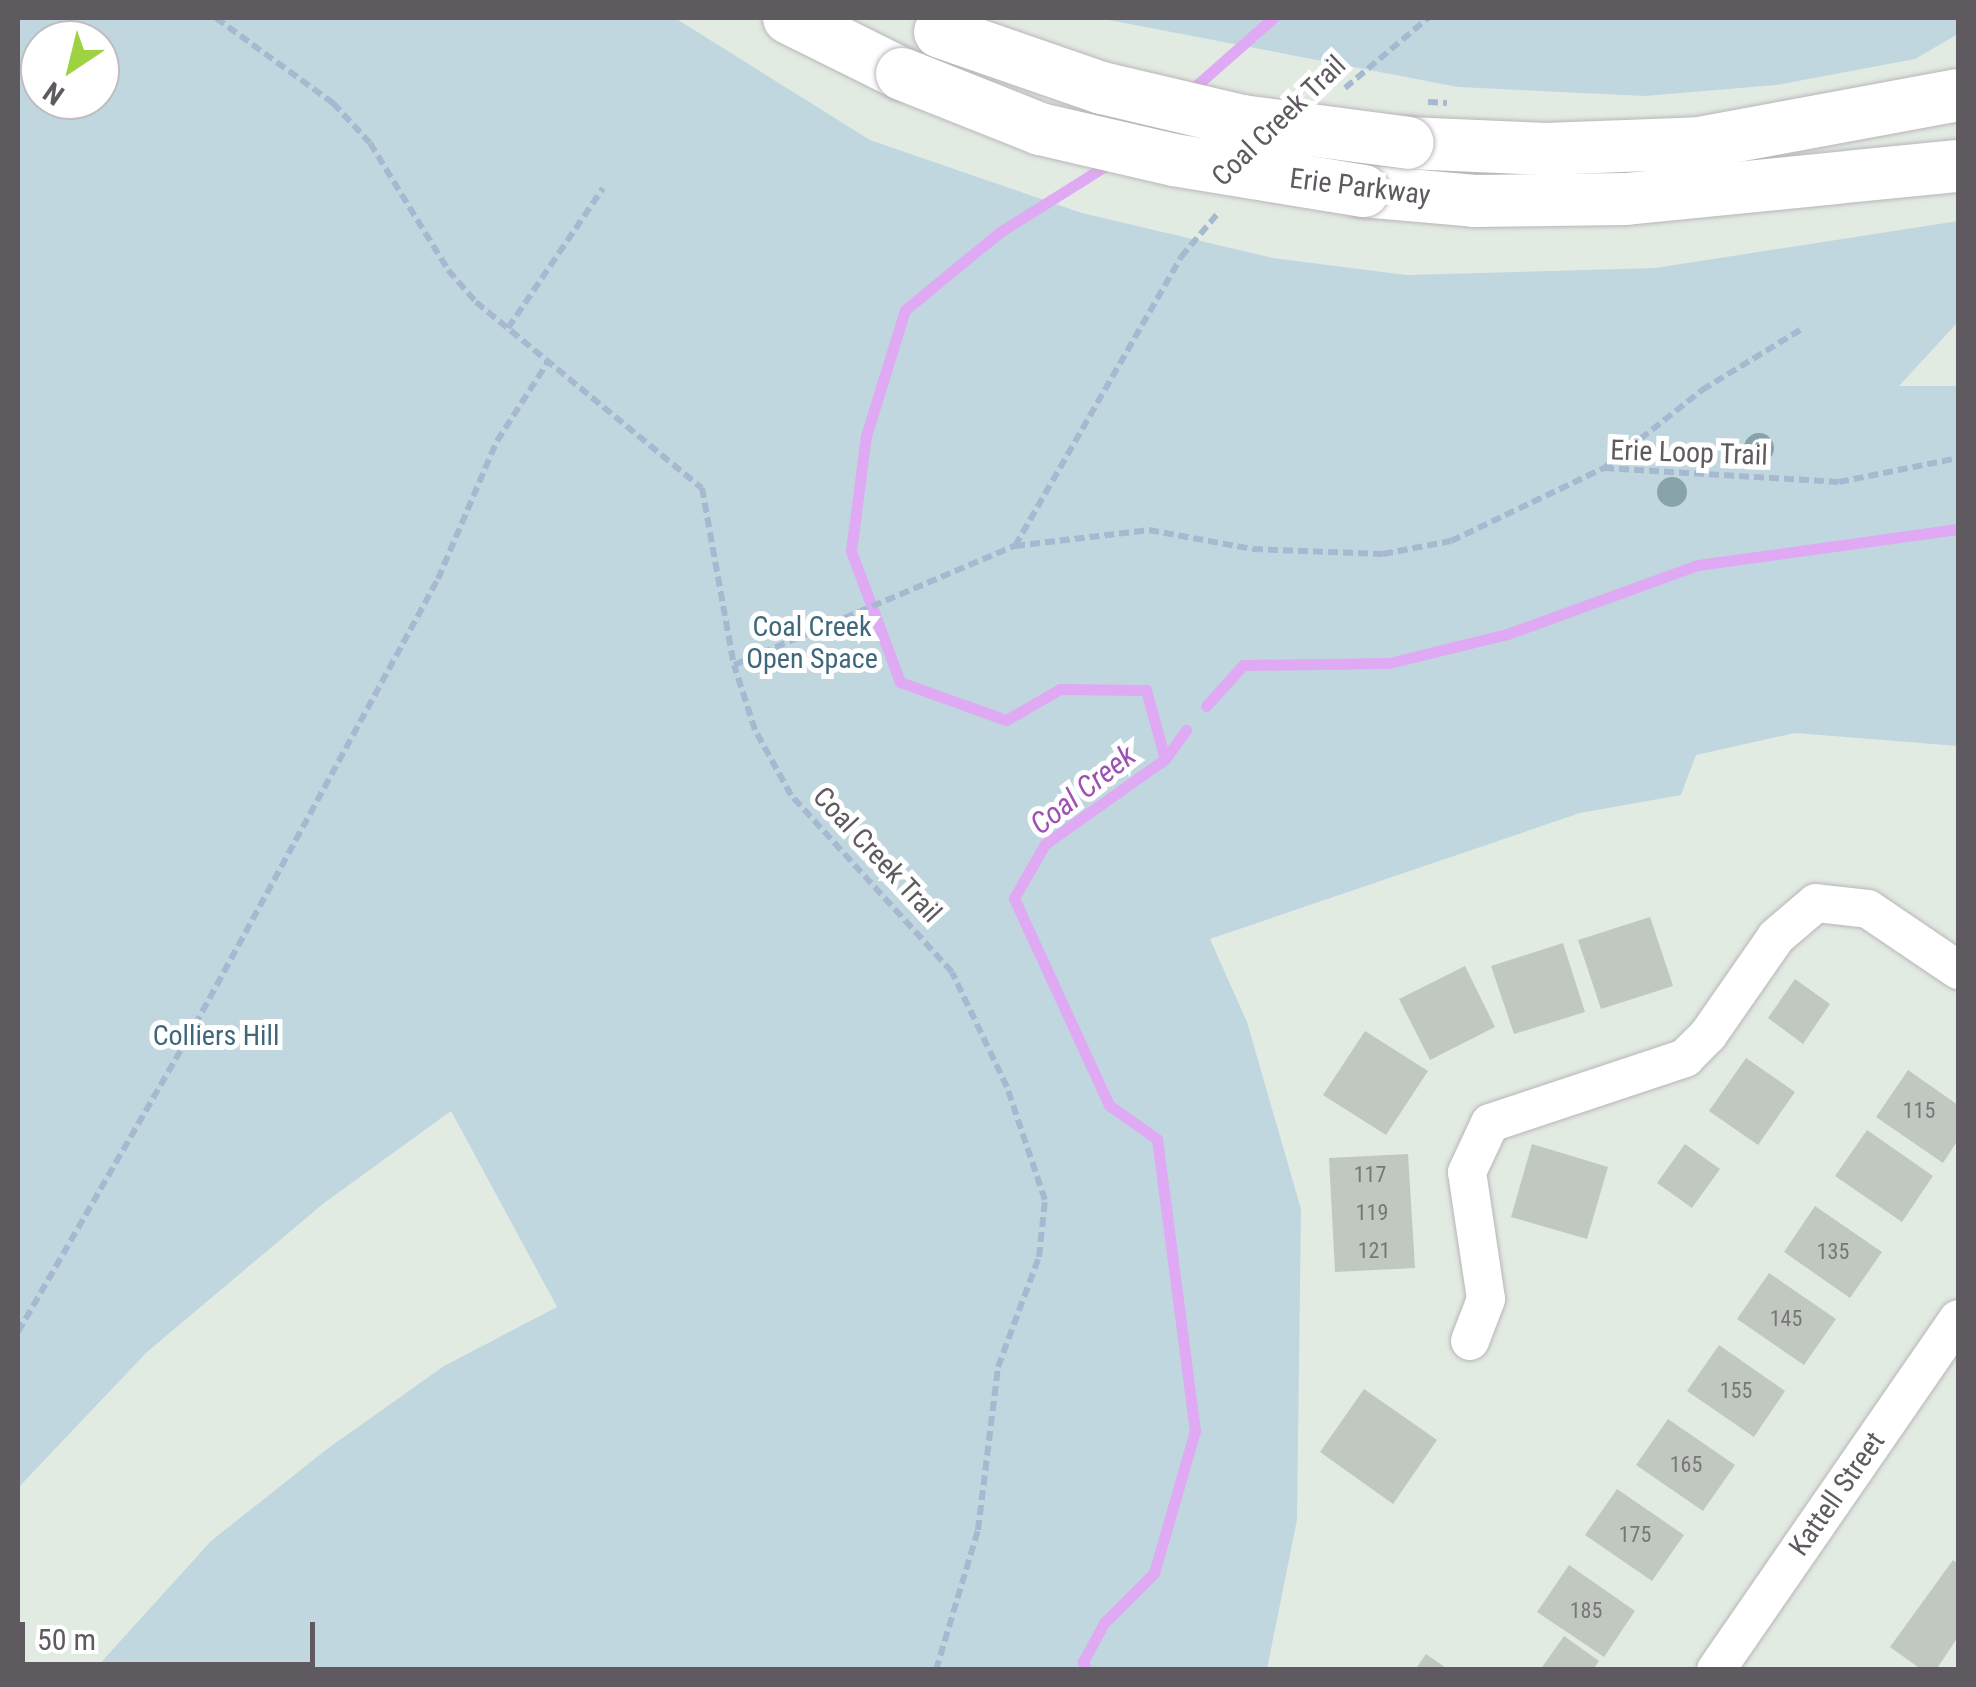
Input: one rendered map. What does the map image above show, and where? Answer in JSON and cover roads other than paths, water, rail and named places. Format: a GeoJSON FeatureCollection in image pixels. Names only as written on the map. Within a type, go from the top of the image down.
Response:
{"type":"FeatureCollection","features":[{"type":"Feature","properties":{"kind":"main road","name":"Erie Parkway"},"geometry":{"type":"LineString","coordinates":[[789,18],[902,74],[1040,129],[1362,191],[1474,200],[1626,199],[1958,166]]}},
{"type":"Feature","properties":{"kind":"main road","name":"Erie Parkway"},"geometry":{"type":"LineString","coordinates":[[925,25],[1102,88],[1224,117],[1408,143],[1546,149],[1699,143],[1958,95]]}},
{"type":"Feature","properties":{"kind":"street"},"geometry":{"type":"LineString","coordinates":[[1470,1341],[1486,1299],[1467,1172],[1490,1123],[1684,1058],[1708,1035],[1776,937],[1816,902],[1868,909],[1958,970]]}},
{"type":"Feature","properties":{"kind":"street","name":"Kattell Street"},"geometry":{"type":"LineString","coordinates":[[1716,1670],[1958,1319]]}},
{"type":"Feature","properties":{"kind":"waterway","name":"Coal Creek"},"geometry":{"type":"LineString","coordinates":[[1190,91],[1273,18]]}},
{"type":"Feature","properties":{"kind":"waterway","name":"Coal Creek"},"geometry":{"type":"LineString","coordinates":[[1086,1670],[1083,1662],[1104,1623],[1154,1573],[1195,1431],[1157,1139],[1109,1105],[1014,898],[1045,844],[1165,759],[1146,690],[1060,689],[1006,720],[900,682],[851,551],[866,436],[905,310],[1000,232],[1113,161]]}},
{"type":"Feature","properties":{"kind":"waterway"},"geometry":{"type":"LineString","coordinates":[[1206,706],[1243,665],[1389,663],[1507,634],[1698,565],[1958,529]]}},
{"type":"Feature","properties":{"kind":"waterway"},"geometry":{"type":"LineString","coordinates":[[1165,759],[1186,730]]}},
{"type":"Feature","properties":{"kind":"park label","name":"Coal Creek Open Space"},"geometry":{"type":"Point","coordinates":[812,643]}},
{"type":"Feature","properties":{"kind":"park label","name":"Colliers Hill"},"geometry":{"type":"Point","coordinates":[216,1036]}}]}
